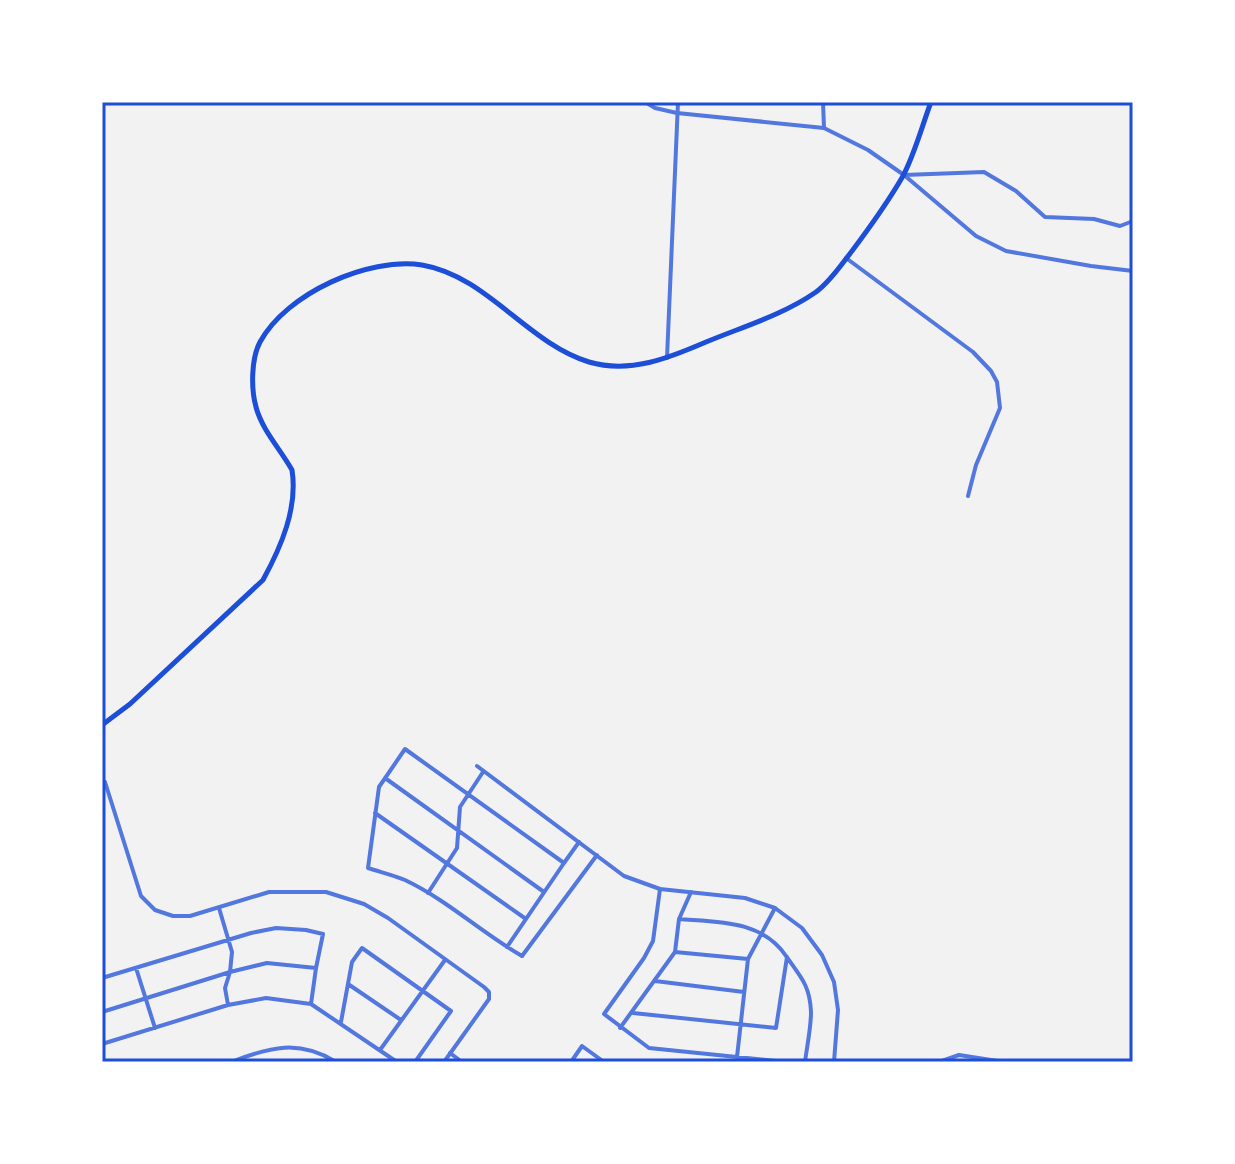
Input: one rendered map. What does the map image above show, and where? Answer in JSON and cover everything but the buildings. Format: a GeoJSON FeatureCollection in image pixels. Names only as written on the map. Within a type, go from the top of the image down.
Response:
{"type":"FeatureCollection","features":[{"type":"Feature","properties":{"kind":"main road"},"geometry":{"type":"LineString","coordinates":[[102,725],[130,704],[263,580],[277,554],[290,510],[294,481],[292,470],[256,409],[256,352],[262,339],[287,311],[310,293],[338,278],[382,265],[420,265],[458,277],[562,350],[590,362],[621,367],[644,365],[667,358],[795,305],[819,290],[846,258],[904,175],[931,102]]}},
{"type":"Feature","properties":{"kind":"street"},"geometry":{"type":"LineString","coordinates":[[645,102],[655,108],[677,113],[824,128],[868,150],[904,175],[976,236],[1006,251],[1133,271]]}},
{"type":"Feature","properties":{"kind":"street"},"geometry":{"type":"LineString","coordinates":[[667,358],[678,102]]}},
{"type":"Feature","properties":{"kind":"street"},"geometry":{"type":"LineString","coordinates":[[823,102],[824,128]]}},
{"type":"Feature","properties":{"kind":"street"},"geometry":{"type":"LineString","coordinates":[[904,175],[984,172],[1016,191],[1045,217],[1094,219],[1120,226],[1133,221]]}},
{"type":"Feature","properties":{"kind":"street"},"geometry":{"type":"LineString","coordinates":[[846,258],[973,352],[997,382],[1000,408],[979,455],[968,496]]}},
{"type":"Feature","properties":{"kind":"street"},"geometry":{"type":"LineString","coordinates":[[564,863],[405,749],[379,787],[368,868],[402,879],[428,893],[522,956],[597,855]]}},
{"type":"Feature","properties":{"kind":"street"},"geometry":{"type":"LineString","coordinates":[[477,766],[624,876],[660,889],[745,898],[775,908],[802,928],[822,955],[834,982],[838,1010],[834,1062]]}},
{"type":"Feature","properties":{"kind":"street"},"geometry":{"type":"LineString","coordinates":[[428,893],[457,848],[460,807],[483,772]]}},
{"type":"Feature","properties":{"kind":"street"},"geometry":{"type":"LineString","coordinates":[[385,778],[544,892]]}},
{"type":"Feature","properties":{"kind":"street"},"geometry":{"type":"LineString","coordinates":[[102,781],[105,782],[141,896],[155,910],[173,916],[190,916],[269,892],[326,892],[364,904],[388,918],[489,992],[489,999],[444,1062]]}},
{"type":"Feature","properties":{"kind":"street"},"geometry":{"type":"LineString","coordinates":[[375,813],[526,919]]}},
{"type":"Feature","properties":{"kind":"street"},"geometry":{"type":"LineString","coordinates":[[507,947],[579,841]]}},
{"type":"Feature","properties":{"kind":"street"},"geometry":{"type":"LineString","coordinates":[[660,889],[653,941],[604,1014],[649,1048],[785,1062]]}},
{"type":"Feature","properties":{"kind":"street"},"geometry":{"type":"LineString","coordinates":[[620,1028],[675,952],[679,919],[691,892]]}},
{"type":"Feature","properties":{"kind":"street"},"geometry":{"type":"LineString","coordinates":[[219,908],[232,952],[225,988],[228,1005]]}},
{"type":"Feature","properties":{"kind":"street"},"geometry":{"type":"LineString","coordinates":[[737,1057],[748,959],[775,908]]}},
{"type":"Feature","properties":{"kind":"street"},"geometry":{"type":"LineString","coordinates":[[679,919],[738,924],[760,932],[783,950],[797,967],[806,987],[811,1012],[805,1062]]}},
{"type":"Feature","properties":{"kind":"street"},"geometry":{"type":"LineString","coordinates":[[102,978],[276,928],[323,934],[311,1004]]}},
{"type":"Feature","properties":{"kind":"street"},"geometry":{"type":"LineString","coordinates":[[341,1022],[352,962],[362,948],[451,1011],[415,1062]]}},
{"type":"Feature","properties":{"kind":"street"},"geometry":{"type":"LineString","coordinates":[[675,952],[748,959]]}},
{"type":"Feature","properties":{"kind":"street"},"geometry":{"type":"LineString","coordinates":[[633,1013],[776,1028],[787,957]]}},
{"type":"Feature","properties":{"kind":"street"},"geometry":{"type":"LineString","coordinates":[[380,1050],[445,960]]}},
{"type":"Feature","properties":{"kind":"street"},"geometry":{"type":"LineString","coordinates":[[102,1012],[267,963],[316,968]]}},
{"type":"Feature","properties":{"kind":"street"},"geometry":{"type":"LineString","coordinates":[[136,968],[155,1028]]}},
{"type":"Feature","properties":{"kind":"street"},"geometry":{"type":"LineString","coordinates":[[655,981],[744,992]]}},
{"type":"Feature","properties":{"kind":"street"},"geometry":{"type":"LineString","coordinates":[[348,984],[401,1020]]}},
{"type":"Feature","properties":{"kind":"street"},"geometry":{"type":"LineString","coordinates":[[102,1044],[228,1005],[266,998],[311,1004],[397,1062]]}},
{"type":"Feature","properties":{"kind":"street"},"geometry":{"type":"LineString","coordinates":[[571,1062],[582,1046],[602,1061]]}},
{"type":"Feature","properties":{"kind":"street"},"geometry":{"type":"LineString","coordinates":[[231,1062],[260,1051],[294,1047],[317,1050],[336,1062]]}},
{"type":"Feature","properties":{"kind":"street"},"geometry":{"type":"LineString","coordinates":[[450,1053],[462,1062]]}},
{"type":"Feature","properties":{"kind":"street"},"geometry":{"type":"LineString","coordinates":[[939,1062],[959,1055],[1004,1062]]}}]}
